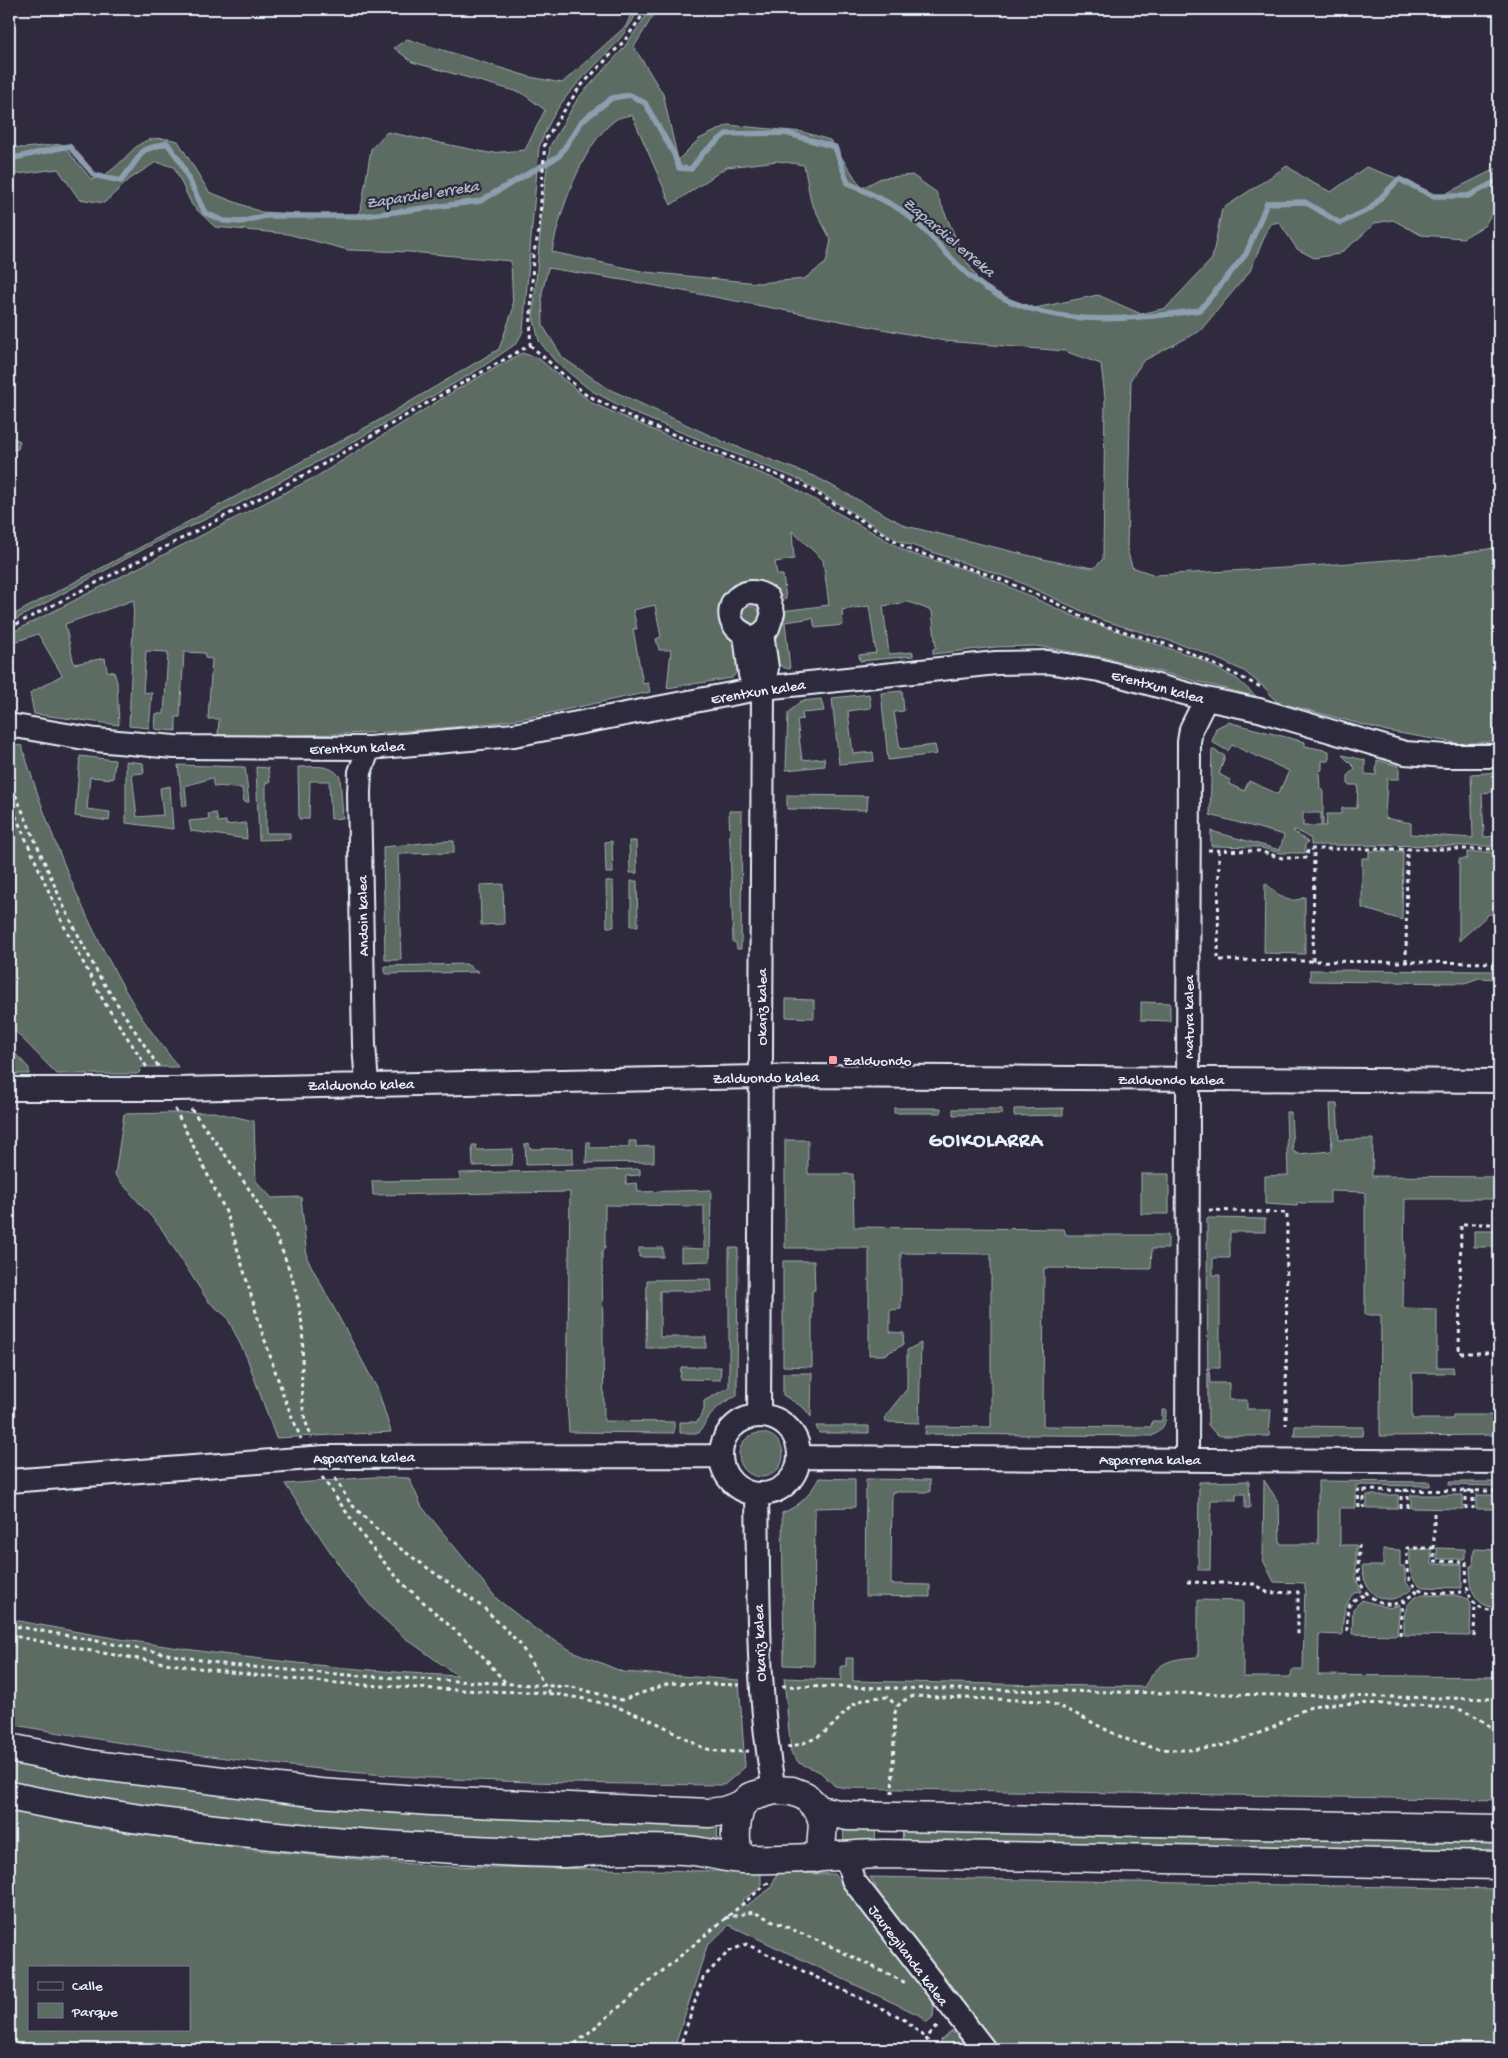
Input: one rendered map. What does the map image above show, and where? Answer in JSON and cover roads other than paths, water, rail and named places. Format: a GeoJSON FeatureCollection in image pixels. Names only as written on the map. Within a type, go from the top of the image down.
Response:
{"type":"FeatureCollection","features":[{"type":"Feature","properties":{"kind":"main road"},"geometry":{"type":"LineString","coordinates":[[9,1748],[94,1765],[320,1793],[431,1801],[692,1813],[724,1811],[741,1805],[750,1797],[774,1790],[792,1791],[805,1796],[819,1810],[848,1816],[1499,1829]]}},
{"type":"Feature","properties":{"kind":"main road"},"geometry":{"type":"LineString","coordinates":[[9,1796],[184,1824],[319,1840],[433,1848],[561,1853],[635,1848],[691,1850],[740,1859],[817,1858],[845,1854],[1499,1866]]}},
{"type":"Feature","properties":{"kind":"main road"},"geometry":{"type":"LineString","coordinates":[[740,1859],[735,1836],[736,1822],[741,1805]]}},
{"type":"Feature","properties":{"kind":"main road"},"geometry":{"type":"LineString","coordinates":[[817,1858],[822,1849],[823,1836],[819,1810]]}},
{"type":"Feature","properties":{"kind":"street","name":"Erentxun kalea"},"geometry":{"type":"LineString","coordinates":[[9,725],[96,740],[174,747],[369,748],[514,735],[763,688],[986,664],[1048,662],[1099,670],[1206,699],[1268,713],[1405,752],[1446,756],[1499,756]]}},
{"type":"Feature","properties":{"kind":"street","name":"Okariz kalea"},"geometry":{"type":"LineString","coordinates":[[759,1415],[763,688]]}},
{"type":"Feature","properties":{"kind":"street","name":"Matura kalea"},"geometry":{"type":"LineString","coordinates":[[1187,1459],[1189,742],[1191,729],[1206,699]]}},
{"type":"Feature","properties":{"kind":"street","name":"Andoin kalea"},"geometry":{"type":"LineString","coordinates":[[368,1084],[364,1045],[359,793],[360,772],[369,748]]}},
{"type":"Feature","properties":{"kind":"street","name":"Zalduondo kalea"},"geometry":{"type":"LineString","coordinates":[[9,1089],[153,1088],[174,1096],[368,1084],[761,1076],[1499,1081]]}},
{"type":"Feature","properties":{"kind":"street"},"geometry":{"type":"LineString","coordinates":[[759,1415],[777,1419],[792,1430],[798,1442],[800,1457],[797,1470],[788,1484],[774,1492],[758,1494],[744,1491],[732,1482],[724,1470],[720,1456],[723,1441],[731,1427],[744,1418],[759,1415]]}},
{"type":"Feature","properties":{"kind":"street","name":"Asparrena kalea"},"geometry":{"type":"LineString","coordinates":[[9,1481],[317,1458],[720,1456]]}},
{"type":"Feature","properties":{"kind":"street","name":"Asparrena kalea"},"geometry":{"type":"LineString","coordinates":[[800,1457],[1499,1462]]}},
{"type":"Feature","properties":{"kind":"street","name":"Okariz kalea"},"geometry":{"type":"LineString","coordinates":[[758,1494],[758,1627],[766,1749],[774,1790]]}},
{"type":"Feature","properties":{"kind":"street","name":"Jauregilanda kalea"},"geometry":{"type":"LineString","coordinates":[[845,1854],[853,1880],[954,2013],[984,2049]]}},
{"type":"Feature","properties":{"kind":"waterway","name":"Zapardiel erreka"},"geometry":{"type":"LineString","coordinates":[[9,159],[69,146],[94,175],[121,181],[144,150],[167,143],[180,161],[205,213],[224,221],[241,222],[265,216],[363,216],[480,201],[559,156],[582,121],[612,98],[630,95],[645,103],[674,154],[679,168],[691,169],[703,153],[726,134],[786,133],[835,147],[848,183],[902,211],[920,226],[971,277],[996,294],[1023,306],[1051,314],[1080,318],[1110,319],[1200,310],[1246,254],[1267,203],[1305,202],[1340,223],[1370,209],[1399,179],[1433,196],[1468,196],[1499,180]]}},
{"type":"Feature","properties":{"kind":"place","name":"Zalduondo"},"geometry":{"type":"Point","coordinates":[833,1060]}},
{"type":"Feature","properties":{"kind":"district","name":"GOIKOLARRA"},"geometry":{"type":"Point","coordinates":[986,1139]}}]}
